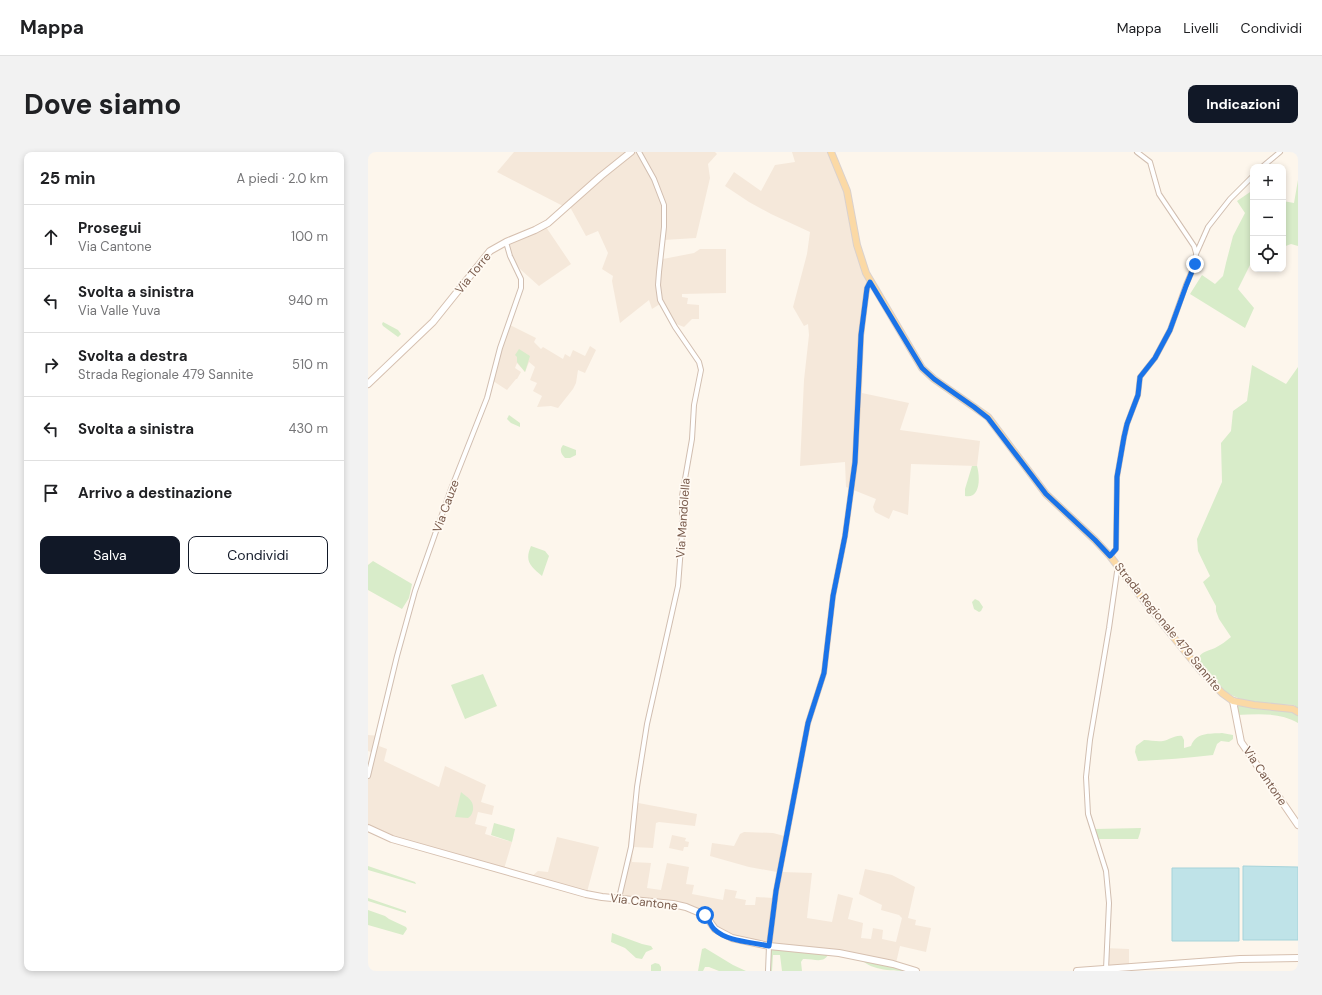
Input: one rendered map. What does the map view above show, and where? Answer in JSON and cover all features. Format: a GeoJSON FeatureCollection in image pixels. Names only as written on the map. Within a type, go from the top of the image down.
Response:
{"type":"FeatureCollection","features":[{"type":"Feature","properties":{"kind":"main road","name":"Via Torre"},"geometry":{"type":"LineString","coordinates":[[368,384],[433,322],[490,251],[548,223],[601,176],[631,152]]}},
{"type":"Feature","properties":{"kind":"main road","name":"Strada Regionale 479 Sannite"},"geometry":{"type":"LineString","coordinates":[[831,152],[847,191],[860,256],[870,282],[922,368],[934,379],[988,418],[1046,494],[1110,556],[1144,602],[1201,671],[1222,693],[1233,701],[1293,709],[1298,712]]}},
{"type":"Feature","properties":{"kind":"main road","name":"Via Cantone"},"geometry":{"type":"LineString","coordinates":[[1233,701],[1241,742],[1298,825]]}},
{"type":"Feature","properties":{"kind":"main road","name":"Via Cantone"},"geometry":{"type":"LineString","coordinates":[[368,828],[392,839],[586,894],[673,904],[686,907],[705,915],[715,929],[732,938],[769,946],[840,953],[893,964],[916,971]]}},
{"type":"Feature","properties":{"kind":"main road"},"geometry":{"type":"LineString","coordinates":[[1077,971],[1240,959],[1298,958]]}},
{"type":"Feature","properties":{"kind":"street","name":"Via Mandolella"},"geometry":{"type":"LineString","coordinates":[[619,898],[631,847],[637,787],[647,724],[678,586],[682,534],[682,496],[692,439],[694,405],[701,370],[700,362],[675,327],[660,300],[658,285],[665,214],[664,205],[654,179],[639,152]]}},
{"type":"Feature","properties":{"kind":"street"},"geometry":{"type":"LineString","coordinates":[[1137,152],[1150,162],[1159,194],[1194,246],[1196,254]]}},
{"type":"Feature","properties":{"kind":"street"},"geometry":{"type":"LineString","coordinates":[[1266,164],[1280,152]]}},
{"type":"Feature","properties":{"kind":"street"},"geometry":{"type":"LineString","coordinates":[[1110,556],[1116,549],[1117,477],[1124,437],[1127,424],[1138,395],[1140,377],[1155,358],[1170,330],[1195,264],[1196,254],[1208,227],[1238,190],[1250,179]]}},
{"type":"Feature","properties":{"kind":"street","name":"Via Cauze"},"geometry":{"type":"LineString","coordinates":[[368,776],[397,656],[415,591],[451,489],[488,398],[500,348],[521,288],[521,279],[510,256],[506,242]]}},
{"type":"Feature","properties":{"kind":"street"},"geometry":{"type":"LineString","coordinates":[[768,971],[769,946],[776,891],[808,723],[824,673],[833,596],[845,536],[855,462],[861,335],[867,288],[870,282]]}},
{"type":"Feature","properties":{"kind":"street"},"geometry":{"type":"LineString","coordinates":[[1106,969],[1109,903],[1106,871],[1088,814],[1086,777],[1090,740],[1117,572],[1119,568]]}},
{"type":"Feature","properties":{"kind":"shaded area"},"geometry":{"type":"Polygon","coordinates":[[[514,152],[715,152],[717,154],[708,164],[710,178],[696,238],[664,240],[662,257],[663,259],[694,253],[700,249],[726,249],[726,293],[682,294],[682,297],[688,298],[687,304],[699,305],[699,319],[692,319],[684,327],[671,322],[660,304],[652,309],[649,300],[620,323],[612,281],[613,276],[602,269],[608,253],[598,231],[586,236],[570,207],[546,227],[571,264],[539,286],[520,269],[511,254],[505,238],[535,228],[550,219],[563,206],[497,172],[514,152]]]}},
{"type":"Feature","properties":{"kind":"shaded area"},"geometry":{"type":"Polygon","coordinates":[[[792,152],[828,152],[845,191],[858,257],[871,289],[868,295],[864,338],[862,393],[909,403],[900,430],[980,441],[977,466],[911,464],[908,515],[893,510],[889,519],[875,512],[873,507],[876,499],[846,487],[845,462],[800,466],[804,380],[809,335],[808,324],[804,326],[793,307],[807,254],[810,232],[771,214],[725,186],[734,172],[761,191],[775,165],[795,162],[792,152]]]}},
{"type":"Feature","properties":{"kind":"shaded area"},"geometry":{"type":"Polygon","coordinates":[[[510,325],[536,338],[534,342],[541,349],[543,347],[563,359],[565,354],[570,357],[573,350],[585,356],[590,346],[596,350],[585,373],[578,370],[576,383],[573,389],[558,408],[551,406],[537,407],[542,396],[533,391],[537,383],[530,380],[535,367],[529,362],[525,372],[517,363],[515,368],[521,372],[507,390],[493,381],[510,325]]]}},
{"type":"Feature","properties":{"kind":"shaded area"},"geometry":{"type":"Polygon","coordinates":[[[368,735],[381,736],[379,746],[387,749],[384,761],[439,787],[445,766],[486,785],[481,802],[494,806],[492,815],[478,812],[475,824],[487,827],[485,834],[512,842],[504,869],[421,847],[368,827],[368,765],[371,752],[368,751],[368,735]]]}},
{"type":"Feature","properties":{"kind":"shaded area"},"geometry":{"type":"Polygon","coordinates":[[[633,802],[697,814],[695,826],[659,822],[656,823],[653,848],[633,847],[632,862],[651,863],[647,888],[661,890],[667,863],[689,867],[686,884],[694,885],[692,894],[723,900],[725,889],[737,891],[735,898],[746,900],[745,905],[755,905],[756,897],[773,898],[777,872],[749,867],[710,856],[712,843],[734,846],[740,834],[744,832],[773,833],[788,837],[782,872],[812,873],[807,918],[832,922],[838,894],[853,898],[848,919],[863,923],[861,938],[871,939],[873,928],[883,930],[882,939],[896,942],[902,918],[899,915],[881,910],[882,905],[859,894],[865,869],[892,875],[915,887],[908,918],[916,920],[915,925],[931,928],[926,952],[900,946],[896,963],[769,945],[720,932],[699,911],[615,896],[617,895],[627,855],[633,802]]]}},
{"type":"Feature","properties":{"kind":"shaded area"},"geometry":{"type":"Polygon","coordinates":[[[672,835],[686,838],[685,841],[689,842],[688,847],[684,847],[683,851],[669,848],[672,835]]]}},
{"type":"Feature","properties":{"kind":"shaded area"},"geometry":{"type":"Polygon","coordinates":[[[557,837],[599,847],[587,892],[532,876],[538,871],[548,872],[557,837]]]}},
{"type":"Feature","properties":{"kind":"shaded area"},"geometry":{"type":"Polygon","coordinates":[[[1104,948],[1129,949],[1129,965],[1104,967],[1104,948]]]}},
{"type":"Feature","properties":{"kind":"green space"},"geometry":{"type":"Polygon","coordinates":[[[1298,180],[1298,246],[1291,244],[1286,246],[1286,202],[1294,203],[1298,180]]]}},
{"type":"Feature","properties":{"kind":"green space"},"geometry":{"type":"Polygon","coordinates":[[[1250,192],[1250,265],[1238,289],[1254,308],[1245,328],[1190,294],[1202,275],[1215,284],[1223,276],[1233,236],[1245,213],[1237,201],[1250,192]]]}},
{"type":"Feature","properties":{"kind":"green space"},"geometry":{"type":"Polygon","coordinates":[[[383,322],[398,330],[401,334],[398,337],[383,326],[383,322]]]}},
{"type":"Feature","properties":{"kind":"green space"},"geometry":{"type":"Polygon","coordinates":[[[519,349],[530,356],[525,372],[517,362],[517,357],[515,355],[519,349]]]}},
{"type":"Feature","properties":{"kind":"green space"},"geometry":{"type":"Polygon","coordinates":[[[1252,365],[1286,384],[1298,367],[1298,708],[1294,705],[1266,703],[1238,698],[1220,687],[1197,661],[1206,651],[1217,647],[1231,637],[1219,619],[1216,606],[1203,582],[1210,576],[1198,551],[1197,539],[1222,482],[1221,443],[1231,431],[1233,411],[1247,401],[1252,365]]]}},
{"type":"Feature","properties":{"kind":"green space"},"geometry":{"type":"Polygon","coordinates":[[[509,415],[520,423],[520,427],[511,423],[507,419],[509,415]]]}},
{"type":"Feature","properties":{"kind":"green space"},"geometry":{"type":"Polygon","coordinates":[[[563,445],[576,450],[576,455],[570,458],[565,458],[561,452],[563,445]]]}},
{"type":"Feature","properties":{"kind":"green space"},"geometry":{"type":"Polygon","coordinates":[[[972,466],[977,466],[979,475],[978,486],[974,494],[965,496],[965,489],[972,466]]]}},
{"type":"Feature","properties":{"kind":"green space"},"geometry":{"type":"Polygon","coordinates":[[[531,546],[545,551],[549,556],[542,576],[530,563],[528,556],[531,546]]]}},
{"type":"Feature","properties":{"kind":"green space"},"geometry":{"type":"Polygon","coordinates":[[[373,561],[412,584],[409,598],[402,609],[368,590],[368,565],[373,561]]]}},
{"type":"Feature","properties":{"kind":"green space"},"geometry":{"type":"Polygon","coordinates":[[[975,599],[979,601],[983,607],[979,612],[974,609],[972,602],[975,599]]]}},
{"type":"Feature","properties":{"kind":"green space"},"geometry":{"type":"Polygon","coordinates":[[[483,674],[497,706],[465,719],[451,685],[483,674]]]}},
{"type":"Feature","properties":{"kind":"green space"},"geometry":{"type":"Polygon","coordinates":[[[1238,704],[1292,711],[1298,715],[1298,723],[1291,719],[1276,715],[1237,715],[1238,704]]]}},
{"type":"Feature","properties":{"kind":"green space"},"geometry":{"type":"Polygon","coordinates":[[[1222,733],[1233,735],[1233,739],[1229,742],[1221,741],[1217,744],[1213,755],[1138,761],[1135,752],[1136,746],[1144,740],[1161,741],[1182,736],[1184,740],[1184,748],[1191,746],[1193,741],[1200,736],[1222,733]]]}},
{"type":"Feature","properties":{"kind":"green space"},"geometry":{"type":"Polygon","coordinates":[[[461,792],[473,804],[473,811],[471,816],[468,818],[455,817],[461,792]]]}},
{"type":"Feature","properties":{"kind":"green space"},"geometry":{"type":"Polygon","coordinates":[[[494,823],[515,829],[512,842],[491,835],[494,823]]]}},
{"type":"Feature","properties":{"kind":"green space"},"geometry":{"type":"Polygon","coordinates":[[[1141,828],[1138,839],[1098,839],[1095,829],[1141,828]]]}},
{"type":"Feature","properties":{"kind":"green space"},"geometry":{"type":"Polygon","coordinates":[[[368,866],[415,882],[416,884],[368,870],[368,866]]]}},
{"type":"Feature","properties":{"kind":"green space"},"geometry":{"type":"Polygon","coordinates":[[[368,898],[406,911],[406,913],[368,901],[368,898]]]}},
{"type":"Feature","properties":{"kind":"green space"},"geometry":{"type":"Polygon","coordinates":[[[368,910],[385,916],[406,927],[407,929],[403,935],[368,925],[368,910]]]}},
{"type":"Feature","properties":{"kind":"green space"},"geometry":{"type":"Polygon","coordinates":[[[612,933],[651,946],[653,949],[646,952],[642,959],[636,958],[625,948],[611,942],[612,933]]]}},
{"type":"Feature","properties":{"kind":"green space"},"geometry":{"type":"Polygon","coordinates":[[[705,948],[746,971],[719,971],[705,967],[703,971],[698,971],[702,949],[705,948]]]}},
{"type":"Feature","properties":{"kind":"green space"},"geometry":{"type":"Polygon","coordinates":[[[771,948],[829,953],[827,957],[821,960],[803,959],[801,962],[802,971],[782,971],[780,955],[773,955],[772,971],[770,971],[771,948]]]}},
{"type":"Feature","properties":{"kind":"green space"},"geometry":{"type":"Polygon","coordinates":[[[861,959],[910,971],[877,968],[865,963],[861,959]]]}},
{"type":"Feature","properties":{"kind":"green space"},"geometry":{"type":"Polygon","coordinates":[[[655,963],[659,964],[661,971],[651,971],[651,965],[655,963]]]}},
{"type":"Feature","properties":{"kind":"water"},"geometry":{"type":"Polygon","coordinates":[[[1243,866],[1298,867],[1298,940],[1243,940],[1243,866]]]}},
{"type":"Feature","properties":{"kind":"water"},"geometry":{"type":"Polygon","coordinates":[[[1172,868],[1239,868],[1239,941],[1172,941],[1172,868]]]}},
{"type":"Feature","properties":{"kind":"route"},"geometry":{"type":"LineString","coordinates":[[705,915],[715,929],[726,936],[769,946],[776,891],[808,723],[824,673],[830,634],[833,596],[845,536],[855,462],[861,335],[867,288],[870,282],[922,368],[934,379],[988,418],[1046,494],[1110,556],[1116,549],[1117,477],[1124,437],[1127,424],[1138,395],[1140,377],[1155,358],[1170,330],[1195,264]]}}]}
